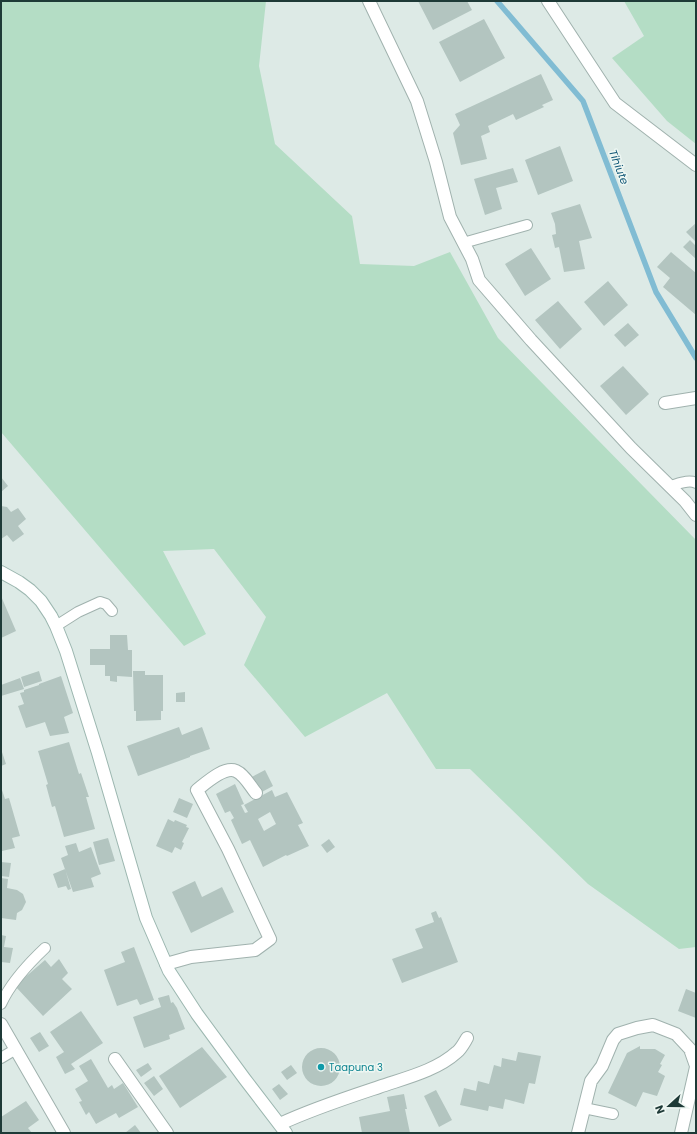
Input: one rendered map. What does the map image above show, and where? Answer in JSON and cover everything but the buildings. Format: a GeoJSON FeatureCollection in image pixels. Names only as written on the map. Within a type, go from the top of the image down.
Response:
{"type":"FeatureCollection","features":[{"type":"Feature","properties":{"kind":"street"},"geometry":{"type":"LineString","coordinates":[[369,1],[417,101],[436,162],[450,217],[472,259],[480,280],[531,340],[620,436],[685,501],[696,515]]}},
{"type":"Feature","properties":{"kind":"street"},"geometry":{"type":"LineString","coordinates":[[548,1],[615,103],[696,165]]}},
{"type":"Feature","properties":{"kind":"street"},"geometry":{"type":"LineString","coordinates":[[665,403],[696,398]]}},
{"type":"Feature","properties":{"kind":"street"},"geometry":{"type":"LineString","coordinates":[[1,572],[19,582],[41,600],[56,626],[66,651],[98,753],[146,918],[166,964],[197,1014],[283,1129],[325,1105],[422,1072],[448,1059],[458,1052],[468,1038]]}},
{"type":"Feature","properties":{"kind":"street"},"geometry":{"type":"LineString","coordinates":[[166,964],[191,957],[255,950],[270,939],[228,849],[197,790],[215,776],[227,771],[236,771],[246,779],[256,793]]}},
{"type":"Feature","properties":{"kind":"street"},"geometry":{"type":"LineString","coordinates":[[1,1024],[64,1133]]}},
{"type":"Feature","properties":{"kind":"street"},"geometry":{"type":"LineString","coordinates":[[578,1133],[591,1081],[602,1066],[613,1040],[618,1034],[653,1025],[676,1034],[690,1049],[696,1067],[682,1133]]}},
{"type":"Feature","properties":{"kind":"street"},"geometry":{"type":"LineString","coordinates":[[115,1060],[167,1133]]}},
{"type":"Feature","properties":{"kind":"lane"},"geometry":{"type":"LineString","coordinates":[[463,243],[527,225]]}},
{"type":"Feature","properties":{"kind":"lane"},"geometry":{"type":"LineString","coordinates":[[670,486],[693,481],[696,483]]}},
{"type":"Feature","properties":{"kind":"lane"},"geometry":{"type":"LineString","coordinates":[[56,626],[78,612],[100,602],[106,604],[112,611]]}},
{"type":"Feature","properties":{"kind":"lane"},"geometry":{"type":"LineString","coordinates":[[1,1004],[7,991],[29,963],[46,948]]}},
{"type":"Feature","properties":{"kind":"lane"},"geometry":{"type":"LineString","coordinates":[[1,1058],[16,1049]]}},
{"type":"Feature","properties":{"kind":"lane"},"geometry":{"type":"LineString","coordinates":[[584,1108],[614,1114]]}},
{"type":"Feature","properties":{"kind":"green space"},"geometry":{"type":"Polygon","coordinates":[[[1,1],[266,1],[259,66],[275,144],[352,216],[360,264],[414,266],[450,252],[498,338],[696,540],[696,947],[679,949],[588,884],[470,769],[436,769],[387,693],[305,737],[244,665],[266,617],[214,549],[163,551],[206,634],[184,646],[1,432],[1,1]]]}},
{"type":"Feature","properties":{"kind":"green space"},"geometry":{"type":"Polygon","coordinates":[[[624,1],[696,1],[696,144],[667,121],[612,58],[644,36],[624,1]]]}},
{"type":"Feature","properties":{"kind":"waterway","name":"Tihiute"},"geometry":{"type":"LineString","coordinates":[[497,1],[583,101],[656,292],[696,358]]}},
{"type":"Feature","properties":{"kind":"place","name":"Taapuna 3"},"geometry":{"type":"Point","coordinates":[321,1067]}}]}
